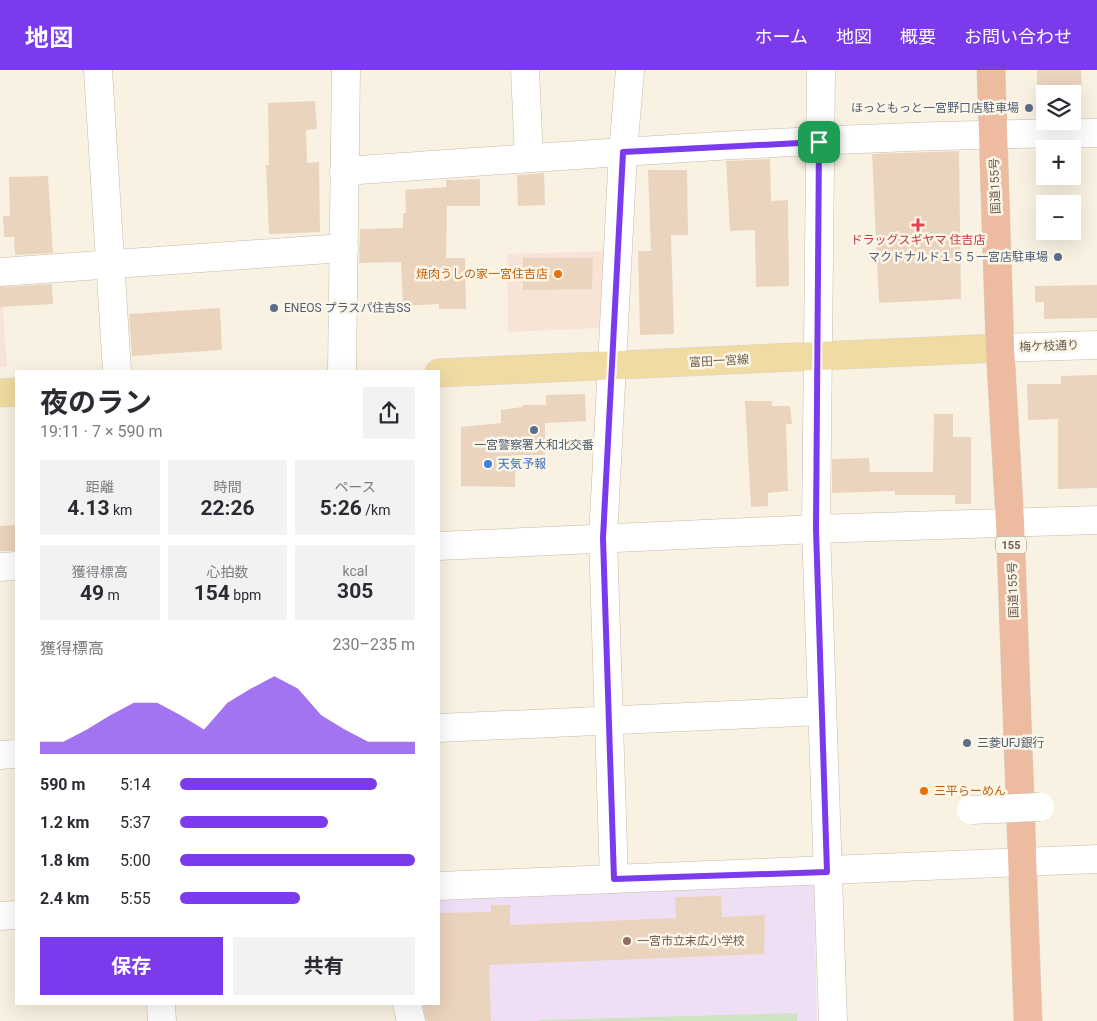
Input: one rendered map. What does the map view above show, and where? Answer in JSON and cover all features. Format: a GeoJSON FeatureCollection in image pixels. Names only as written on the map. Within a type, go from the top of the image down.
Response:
{"type":"FeatureCollection","features":[{"type":"Feature","properties":{"kind":"highway","name":"国道155号"},"geometry":{"type":"LineString","coordinates":[[991,70],[1000,348],[1010,522],[1028,1021]]}},
{"type":"Feature","properties":{"kind":"main road","name":"富田一宮線"},"geometry":{"type":"LineString","coordinates":[[440,373],[1000,348]]}},
{"type":"Feature","properties":{"kind":"main road"},"geometry":{"type":"LineString","coordinates":[[0,393],[15,392]]}},
{"type":"Feature","properties":{"kind":"street"},"geometry":{"type":"LineString","coordinates":[[98,70],[117,370]]}},
{"type":"Feature","properties":{"kind":"street"},"geometry":{"type":"LineString","coordinates":[[342,370],[346,70]]}},
{"type":"Feature","properties":{"kind":"street"},"geometry":{"type":"LineString","coordinates":[[525,70],[530,158]]}},
{"type":"Feature","properties":{"kind":"street"},"geometry":{"type":"LineString","coordinates":[[614,879],[603,538],[623,152],[630,70]]}},
{"type":"Feature","properties":{"kind":"street"},"geometry":{"type":"LineString","coordinates":[[821,70],[816,356],[816,529],[833,1021]]}},
{"type":"Feature","properties":{"kind":"street"},"geometry":{"type":"LineString","coordinates":[[344,171],[623,152],[994,133],[1097,133]]}},
{"type":"Feature","properties":{"kind":"street"},"geometry":{"type":"LineString","coordinates":[[0,272],[344,248]]}},
{"type":"Feature","properties":{"kind":"street","name":"梅ケ枝通り"},"geometry":{"type":"LineString","coordinates":[[1000,348],[1097,345]]}},
{"type":"Feature","properties":{"kind":"street"},"geometry":{"type":"LineString","coordinates":[[440,546],[816,529],[1097,520]]}},
{"type":"Feature","properties":{"kind":"street"},"geometry":{"type":"LineString","coordinates":[[0,567],[15,566]]}},
{"type":"Feature","properties":{"kind":"street"},"geometry":{"type":"LineString","coordinates":[[440,728],[610,722],[821,711]]}},
{"type":"Feature","properties":{"kind":"street"},"geometry":{"type":"LineString","coordinates":[[0,756],[15,754]]}},
{"type":"Feature","properties":{"kind":"street"},"geometry":{"type":"LineString","coordinates":[[971,810],[1040,807]]}},
{"type":"Feature","properties":{"kind":"street"},"geometry":{"type":"LineString","coordinates":[[440,886],[827,872],[1097,859]]}},
{"type":"Feature","properties":{"kind":"street"},"geometry":{"type":"LineString","coordinates":[[0,916],[15,915]]}},
{"type":"Feature","properties":{"kind":"street"},"geometry":{"type":"LineString","coordinates":[[161,1005],[162,1021]]}},
{"type":"Feature","properties":{"kind":"street"},"geometry":{"type":"LineString","coordinates":[[407,1005],[411,1021]]}},
{"type":"Feature","properties":{"kind":"shaded area"},"geometry":{"type":"Polygon","coordinates":[[[605,251],[601,328],[508,332],[507,254],[605,251]]]}},
{"type":"Feature","properties":{"kind":"shaded area"},"geometry":{"type":"Polygon","coordinates":[[[1,279],[7,367],[0,367],[1,279]]]}},
{"type":"Feature","properties":{"kind":"shaded area","name":"一宮市立末広小学校"},"geometry":{"type":"Polygon","coordinates":[[[814,883],[817,1021],[424,1021],[420,1005],[440,1005],[440,897],[814,883]]]}},
{"type":"Feature","properties":{"kind":"green space"},"geometry":{"type":"Polygon","coordinates":[[[797,1013],[797,1021],[539,1021],[541,1020],[797,1013]]]}},
{"type":"Feature","properties":{"kind":"building"},"geometry":{"type":"Polygon","coordinates":[[[1037,70],[1081,70],[1082,86],[1037,85],[1037,70]]]}},
{"type":"Feature","properties":{"kind":"building"},"geometry":{"type":"Polygon","coordinates":[[[315,101],[317,129],[306,130],[307,163],[319,162],[320,232],[269,234],[266,165],[269,165],[268,103],[315,101]]]}},
{"type":"Feature","properties":{"kind":"building","name":"ドラッグスギヤマ 住吉店"},"geometry":{"type":"Polygon","coordinates":[[[959,151],[961,299],[879,303],[872,154],[959,151]]]}},
{"type":"Feature","properties":{"kind":"building"},"geometry":{"type":"Polygon","coordinates":[[[770,159],[771,201],[788,200],[789,286],[756,287],[755,230],[730,231],[726,161],[770,159]]]}},
{"type":"Feature","properties":{"kind":"building"},"geometry":{"type":"Polygon","coordinates":[[[648,170],[687,170],[688,235],[671,235],[674,334],[640,335],[638,251],[651,251],[648,170]]]}},
{"type":"Feature","properties":{"kind":"building"},"geometry":{"type":"Polygon","coordinates":[[[544,173],[545,205],[518,206],[517,175],[544,173]]]}},
{"type":"Feature","properties":{"kind":"building"},"geometry":{"type":"Polygon","coordinates":[[[48,176],[53,253],[15,255],[14,237],[4,237],[3,216],[10,216],[9,177],[48,176]]]}},
{"type":"Feature","properties":{"kind":"building"},"geometry":{"type":"Polygon","coordinates":[[[480,179],[480,206],[447,206],[446,258],[465,258],[466,309],[439,309],[439,304],[403,306],[401,262],[359,263],[360,229],[403,228],[403,213],[406,213],[405,190],[446,187],[446,180],[480,179]]]}},
{"type":"Feature","properties":{"kind":"building","name":"焼肉うしの家一宮住吉店"},"geometry":{"type":"Polygon","coordinates":[[[523,258],[593,258],[592,289],[523,290],[523,258]]]}},
{"type":"Feature","properties":{"kind":"building"},"geometry":{"type":"Polygon","coordinates":[[[52,284],[53,304],[0,307],[0,287],[52,284]]]}},
{"type":"Feature","properties":{"kind":"building"},"geometry":{"type":"Polygon","coordinates":[[[1097,285],[1097,318],[1044,319],[1044,302],[1035,302],[1035,286],[1097,285]]]}},
{"type":"Feature","properties":{"kind":"building"},"geometry":{"type":"Polygon","coordinates":[[[220,308],[222,350],[132,356],[129,314],[220,308]]]}},
{"type":"Feature","properties":{"kind":"building"},"geometry":{"type":"Polygon","coordinates":[[[1097,375],[1097,488],[1058,489],[1058,419],[1028,420],[1027,384],[1061,384],[1061,376],[1097,375]]]}},
{"type":"Feature","properties":{"kind":"building"},"geometry":{"type":"Polygon","coordinates":[[[585,394],[586,421],[545,423],[545,455],[515,455],[515,487],[461,486],[461,427],[501,423],[501,410],[522,407],[522,405],[546,405],[546,395],[585,394]]]}},
{"type":"Feature","properties":{"kind":"building"},"geometry":{"type":"Polygon","coordinates":[[[745,401],[772,401],[772,406],[790,406],[792,424],[786,424],[788,491],[768,493],[768,506],[751,507],[745,401]]]}},
{"type":"Feature","properties":{"kind":"building"},"geometry":{"type":"Polygon","coordinates":[[[934,414],[953,414],[953,437],[971,437],[971,504],[955,504],[955,495],[895,495],[895,491],[832,493],[832,459],[869,458],[870,472],[933,472],[934,414]]]}},
{"type":"Feature","properties":{"kind":"building"},"geometry":{"type":"Polygon","coordinates":[[[15,525],[15,551],[0,551],[0,526],[15,525]]]}},
{"type":"Feature","properties":{"kind":"building","name":"一宮市立末広小学校"},"geometry":{"type":"Polygon","coordinates":[[[721,896],[722,917],[765,915],[764,954],[489,965],[491,1021],[426,1021],[423,1005],[440,1005],[440,913],[491,912],[491,905],[510,905],[510,925],[676,918],[675,897],[721,896]]]}},
{"type":"Feature","properties":{"kind":"place","name":"ほっともっと一宮野口店駐車場"},"geometry":{"type":"Point","coordinates":[1029,108]}},
{"type":"Feature","properties":{"kind":"place","name":"ドラッグスギヤマ 住吉店"},"geometry":{"type":"Point","coordinates":[918,225]}},
{"type":"Feature","properties":{"kind":"place","name":"マクドナルド１５５一宮店駐車場"},"geometry":{"type":"Point","coordinates":[1058,257]}},
{"type":"Feature","properties":{"kind":"place","name":"焼肉うしの家一宮住吉店"},"geometry":{"type":"Point","coordinates":[558,274]}},
{"type":"Feature","properties":{"kind":"place","name":"ENEOS プラスパ住吉SS"},"geometry":{"type":"Point","coordinates":[274,308]}},
{"type":"Feature","properties":{"kind":"place","name":"一宮警察署大和北交番"},"geometry":{"type":"Point","coordinates":[534,430]}},
{"type":"Feature","properties":{"kind":"place","name":"天気予報"},"geometry":{"type":"Point","coordinates":[488,464]}},
{"type":"Feature","properties":{"kind":"place","name":"三菱UFJ銀行"},"geometry":{"type":"Point","coordinates":[967,743]}},
{"type":"Feature","properties":{"kind":"place","name":"三平らーめん"},"geometry":{"type":"Point","coordinates":[924,791]}},
{"type":"Feature","properties":{"kind":"place","name":"一宮市立末広小学校"},"geometry":{"type":"Point","coordinates":[627,941]}},
{"type":"Feature","properties":{"kind":"route"},"geometry":{"type":"LineString","coordinates":[[819,142],[816,529],[827,872],[614,879],[603,538],[623,152],[819,142]]}}]}
